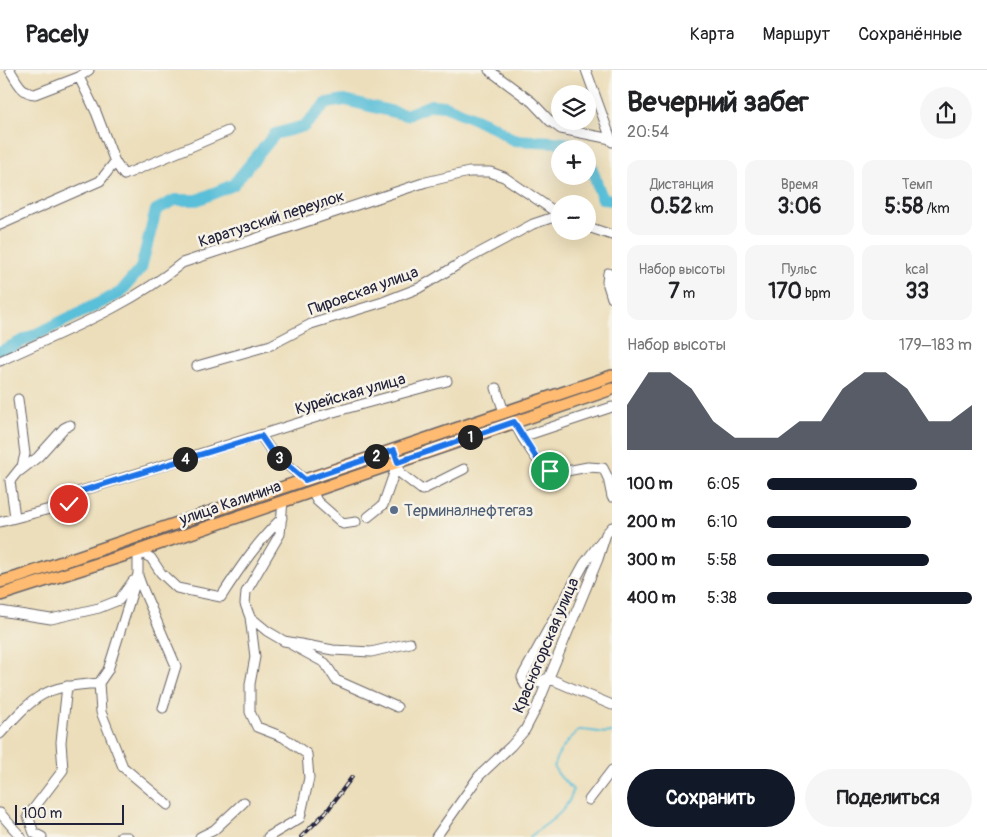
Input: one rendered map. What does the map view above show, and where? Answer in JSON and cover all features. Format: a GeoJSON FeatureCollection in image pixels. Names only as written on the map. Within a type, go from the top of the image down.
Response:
{"type":"FeatureCollection","features":[{"type":"Feature","properties":{"kind":"main road","name":"улица Калинина"},"geometry":{"type":"LineString","coordinates":[[1,578],[305,480],[612,376]]}},
{"type":"Feature","properties":{"kind":"main road","name":"улица Калинина"},"geometry":{"type":"LineString","coordinates":[[0,595],[138,551],[612,389]]}},
{"type":"Feature","properties":{"kind":"main road"},"geometry":{"type":"LineString","coordinates":[[438,435],[442,447]]}},
{"type":"Feature","properties":{"kind":"main road"},"geometry":{"type":"LineString","coordinates":[[394,450],[398,462]]}},
{"type":"Feature","properties":{"kind":"street"},"geometry":{"type":"LineString","coordinates":[[10,70],[24,92],[29,94],[35,94],[79,77],[89,70]]}},
{"type":"Feature","properties":{"kind":"street"},"geometry":{"type":"LineString","coordinates":[[489,70],[532,102],[561,129],[612,140]]}},
{"type":"Feature","properties":{"kind":"street"},"geometry":{"type":"LineString","coordinates":[[586,70],[612,140]]}},
{"type":"Feature","properties":{"kind":"street"},"geometry":{"type":"LineString","coordinates":[[79,77],[96,112],[115,162],[124,174],[228,131]]}},
{"type":"Feature","properties":{"kind":"street"},"geometry":{"type":"LineString","coordinates":[[0,225],[100,182],[115,162]]}},
{"type":"Feature","properties":{"kind":"street","name":"Каратузский переулок"},"geometry":{"type":"LineString","coordinates":[[0,361],[113,308],[165,277],[182,263],[426,182],[470,172],[490,172],[504,177],[551,209]]}},
{"type":"Feature","properties":{"kind":"street","name":"Пировская улица"},"geometry":{"type":"LineString","coordinates":[[197,366],[271,345],[311,324],[383,302],[420,288],[464,261],[533,224],[551,218]]}},
{"type":"Feature","properties":{"kind":"street"},"geometry":{"type":"LineString","coordinates":[[596,230],[612,235]]}},
{"type":"Feature","properties":{"kind":"street"},"geometry":{"type":"LineString","coordinates":[[608,273],[607,282],[612,298]]}},
{"type":"Feature","properties":{"kind":"street","name":"Курейская улица"},"geometry":{"type":"LineString","coordinates":[[0,522],[69,504],[75,493],[330,413],[447,381]]}},
{"type":"Feature","properties":{"kind":"street"},"geometry":{"type":"LineString","coordinates":[[496,388],[504,412]]}},
{"type":"Feature","properties":{"kind":"street"},"geometry":{"type":"LineString","coordinates":[[16,517],[10,482],[22,466],[25,454],[18,399]]}},
{"type":"Feature","properties":{"kind":"street"},"geometry":{"type":"LineString","coordinates":[[522,437],[612,407]]}},
{"type":"Feature","properties":{"kind":"street"},"geometry":{"type":"LineString","coordinates":[[514,422],[541,464],[550,471],[556,473],[588,467],[604,468],[612,497]]}},
{"type":"Feature","properties":{"kind":"street"},"geometry":{"type":"LineString","coordinates":[[16,475],[38,457],[64,428],[70,425]]}},
{"type":"Feature","properties":{"kind":"street"},"geometry":{"type":"LineString","coordinates":[[261,436],[272,452],[305,480]]}},
{"type":"Feature","properties":{"kind":"street"},"geometry":{"type":"LineString","coordinates":[[398,462],[400,474],[422,490],[464,469]]}},
{"type":"Feature","properties":{"kind":"street"},"geometry":{"type":"LineString","coordinates":[[368,518],[383,505],[398,462]]}},
{"type":"Feature","properties":{"kind":"street"},"geometry":{"type":"LineString","coordinates":[[312,491],[317,501],[343,524],[356,522]]}},
{"type":"Feature","properties":{"kind":"street"},"geometry":{"type":"LineString","coordinates":[[268,837],[300,818],[309,778],[307,754],[283,737],[257,726],[250,712],[250,684],[255,656],[250,617],[245,604],[246,592],[280,534],[283,501]]}},
{"type":"Feature","properties":{"kind":"street"},"geometry":{"type":"LineString","coordinates":[[163,708],[176,666],[142,587],[138,574],[138,551],[151,558],[161,572],[177,588],[221,597],[242,566],[282,518]]}},
{"type":"Feature","properties":{"kind":"street"},"geometry":{"type":"LineString","coordinates":[[609,530],[584,564],[522,677],[525,685],[529,686],[548,678],[612,705]]}},
{"type":"Feature","properties":{"kind":"street","name":"Красногорская улица"},"geometry":{"type":"LineString","coordinates":[[436,837],[479,776],[525,730],[536,709],[609,530]]}},
{"type":"Feature","properties":{"kind":"street"},"geometry":{"type":"LineString","coordinates":[[0,611],[50,619],[99,608],[119,600],[138,574]]}},
{"type":"Feature","properties":{"kind":"street"},"geometry":{"type":"LineString","coordinates":[[138,574],[108,670],[99,683],[101,712],[123,767],[168,806]]}},
{"type":"Feature","properties":{"kind":"street"},"geometry":{"type":"LineString","coordinates":[[250,617],[267,631],[325,663],[336,680],[397,707]]}},
{"type":"Feature","properties":{"kind":"street"},"geometry":{"type":"LineString","coordinates":[[284,641],[334,650],[371,652],[410,643]]}},
{"type":"Feature","properties":{"kind":"street"},"geometry":{"type":"LineString","coordinates":[[0,734],[22,710],[43,694],[67,686],[99,683]]}},
{"type":"Feature","properties":{"kind":"street"},"geometry":{"type":"LineString","coordinates":[[42,837],[34,833],[28,816],[63,770],[61,742],[67,686]]}},
{"type":"Feature","properties":{"kind":"street"},"geometry":{"type":"LineString","coordinates":[[589,800],[612,770]]}},
{"type":"Feature","properties":{"kind":"street"},"geometry":{"type":"LineString","coordinates":[[200,837],[214,830],[244,802]]}},
{"type":"Feature","properties":{"kind":"street"},"geometry":{"type":"LineString","coordinates":[[0,813],[21,837]]}},
{"type":"Feature","properties":{"kind":"street"},"geometry":{"type":"LineString","coordinates":[[120,837],[128,837]]}},
{"type":"Feature","properties":{"kind":"waterway"},"geometry":{"type":"LineString","coordinates":[[0,352],[120,293],[141,268],[156,210],[175,200],[197,200],[233,185],[275,134],[304,126],[327,103],[345,100],[406,115],[431,105],[445,106],[494,127],[513,140],[551,142]]}},
{"type":"Feature","properties":{"kind":"waterway"},"geometry":{"type":"LineString","coordinates":[[596,181],[603,199],[612,200]]}},
{"type":"Feature","properties":{"kind":"waterway"},"geometry":{"type":"LineString","coordinates":[[530,837],[556,817],[566,805],[573,790],[555,769],[556,759],[562,748],[579,730],[603,733],[612,732]]}},
{"type":"Feature","properties":{"kind":"railway"},"geometry":{"type":"LineString","coordinates":[[301,837],[327,811],[352,777]]}},
{"type":"Feature","properties":{"kind":"place","name":"Терминалнефтегаз"},"geometry":{"type":"Point","coordinates":[394,510]}},
{"type":"Feature","properties":{"kind":"route"},"geometry":{"type":"LineString","coordinates":[[69,504],[75,493],[261,436],[272,452],[305,480],[394,450],[398,462],[514,422],[538,460],[550,471]]}}]}
